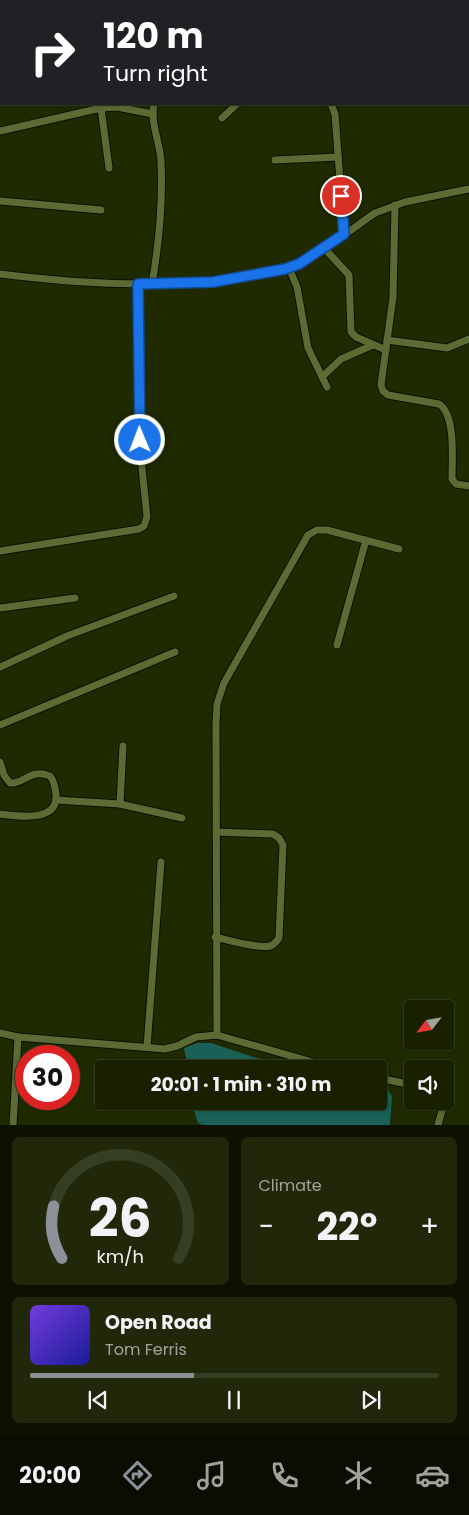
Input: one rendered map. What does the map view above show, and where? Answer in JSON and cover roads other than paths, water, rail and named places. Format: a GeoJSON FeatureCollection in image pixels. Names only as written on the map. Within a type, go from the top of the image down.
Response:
{"type":"FeatureCollection","features":[{"type":"Feature","properties":{"kind":"street"},"geometry":{"type":"LineString","coordinates":[[152,284],[160,234],[162,202],[161,160],[153,114],[154,105]]}},
{"type":"Feature","properties":{"kind":"street"},"geometry":{"type":"LineString","coordinates":[[222,118],[236,105]]}},
{"type":"Feature","properties":{"kind":"street"},"geometry":{"type":"LineString","coordinates":[[331,105],[335,114],[344,234]]}},
{"type":"Feature","properties":{"kind":"street"},"geometry":{"type":"LineString","coordinates":[[0,131],[101,108],[117,107],[153,114]]}},
{"type":"Feature","properties":{"kind":"street"},"geometry":{"type":"LineString","coordinates":[[101,108],[109,168]]}},
{"type":"Feature","properties":{"kind":"street"},"geometry":{"type":"LineString","coordinates":[[275,160],[338,157]]}},
{"type":"Feature","properties":{"kind":"street"},"geometry":{"type":"LineString","coordinates":[[0,274],[63,282],[152,284],[213,282],[288,268],[299,264],[375,213],[394,205],[469,189]]}},
{"type":"Feature","properties":{"kind":"street"},"geometry":{"type":"LineString","coordinates":[[0,201],[101,210]]}},
{"type":"Feature","properties":{"kind":"street"},"geometry":{"type":"LineString","coordinates":[[394,205],[393,297],[381,385],[383,392],[388,395],[439,404],[445,408],[450,421],[452,479],[456,484],[469,486]]}},
{"type":"Feature","properties":{"kind":"street"},"geometry":{"type":"LineString","coordinates":[[324,248],[349,275],[352,332],[356,337],[386,350]]}},
{"type":"Feature","properties":{"kind":"street"},"geometry":{"type":"LineString","coordinates":[[288,268],[297,287],[308,348],[327,387]]}},
{"type":"Feature","properties":{"kind":"street"},"geometry":{"type":"LineString","coordinates":[[0,551],[139,530],[144,526],[147,517],[141,458],[138,284]]}},
{"type":"Feature","properties":{"kind":"street"},"geometry":{"type":"LineString","coordinates":[[387,340],[447,348],[469,339]]}},
{"type":"Feature","properties":{"kind":"street"},"geometry":{"type":"LineString","coordinates":[[322,377],[340,359],[373,344]]}},
{"type":"Feature","properties":{"kind":"street"},"geometry":{"type":"LineString","coordinates":[[217,1035],[215,937],[216,724],[218,704],[224,684],[308,535],[317,530],[327,530],[399,549]]}},
{"type":"Feature","properties":{"kind":"street"},"geometry":{"type":"LineString","coordinates":[[337,645],[366,540]]}},
{"type":"Feature","properties":{"kind":"street"},"geometry":{"type":"LineString","coordinates":[[0,668],[67,636],[174,596]]}},
{"type":"Feature","properties":{"kind":"street"},"geometry":{"type":"LineString","coordinates":[[0,608],[75,598]]}},
{"type":"Feature","properties":{"kind":"street"},"geometry":{"type":"LineString","coordinates":[[0,725],[175,652]]}},
{"type":"Feature","properties":{"kind":"street"},"geometry":{"type":"LineString","coordinates":[[120,804],[123,746]]}},
{"type":"Feature","properties":{"kind":"street"},"geometry":{"type":"LineString","coordinates":[[0,762],[4,776],[10,783],[14,784],[31,774],[50,776],[54,781],[56,800],[54,807],[45,814],[0,814]]}},
{"type":"Feature","properties":{"kind":"street"},"geometry":{"type":"LineString","coordinates":[[56,800],[120,804],[182,818]]}},
{"type":"Feature","properties":{"kind":"street"},"geometry":{"type":"LineString","coordinates":[[215,937],[260,946],[269,947],[275,944],[278,938],[283,844],[273,834],[216,832]]}},
{"type":"Feature","properties":{"kind":"street"},"geometry":{"type":"LineString","coordinates":[[147,1047],[161,862]]}},
{"type":"Feature","properties":{"kind":"street"},"geometry":{"type":"LineString","coordinates":[[0,1033],[18,1037],[172,1049],[196,1037],[217,1035],[305,1060]]}},
{"type":"Feature","properties":{"kind":"street"},"geometry":{"type":"LineString","coordinates":[[13,1125],[18,1037]]}},
{"type":"Feature","properties":{"kind":"street"},"geometry":{"type":"LineString","coordinates":[[387,1080],[404,1083]]}},
{"type":"Feature","properties":{"kind":"street"},"geometry":{"type":"LineString","coordinates":[[438,1125],[442,1110]]}},
{"type":"Feature","properties":{"kind":"water"},"geometry":{"type":"Polygon","coordinates":[[[197,1043],[211,1043],[266,1060],[186,1060],[184,1048],[197,1043]]]}},
{"type":"Feature","properties":{"kind":"water"},"geometry":{"type":"Polygon","coordinates":[[[387,1089],[392,1096],[390,1125],[202,1125],[198,1123],[194,1110],[387,1110],[387,1089]]]}}]}
